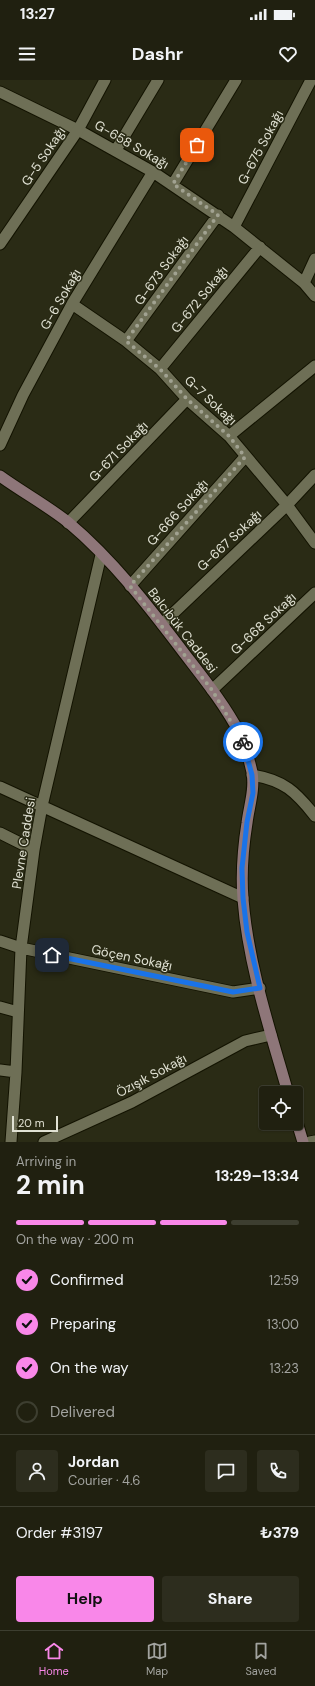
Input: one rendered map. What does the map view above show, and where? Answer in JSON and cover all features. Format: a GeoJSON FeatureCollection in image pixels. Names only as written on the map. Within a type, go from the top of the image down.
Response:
{"type":"FeatureCollection","features":[{"type":"Feature","properties":{"kind":"main road","name":"Balcıbük Caddesi"},"geometry":{"type":"LineString","coordinates":[[0,476],[68,523],[130,586],[162,624],[212,690],[240,734],[252,775],[253,793],[247,822],[242,868],[243,898],[247,932],[286,1086]]}},
{"type":"Feature","properties":{"kind":"main road"},"geometry":{"type":"LineString","coordinates":[[299,1130],[303,1142]]}},
{"type":"Feature","properties":{"kind":"street","name":"G-5 Sokağı"},"geometry":{"type":"LineString","coordinates":[[0,244],[4,230],[78,130],[105,80]]}},
{"type":"Feature","properties":{"kind":"street"},"geometry":{"type":"LineString","coordinates":[[116,150],[158,80]]}},
{"type":"Feature","properties":{"kind":"street"},"geometry":{"type":"LineString","coordinates":[[173,184],[236,80]]}},
{"type":"Feature","properties":{"kind":"street","name":"G-675 Sokağı"},"geometry":{"type":"LineString","coordinates":[[234,227],[311,80]]}},
{"type":"Feature","properties":{"kind":"street","name":"G-658 Sokağı"},"geometry":{"type":"LineString","coordinates":[[0,94],[78,130],[116,150],[173,184],[218,215],[260,247],[304,283],[315,296]]}},
{"type":"Feature","properties":{"kind":"street","name":"G-6 Sokağı"},"geometry":{"type":"LineString","coordinates":[[0,444],[23,395],[72,304],[153,172]]}},
{"type":"Feature","properties":{"kind":"street","name":"G-673 Sokağı"},"geometry":{"type":"LineString","coordinates":[[126,341],[218,215]]}},
{"type":"Feature","properties":{"kind":"street","name":"G-672 Sokağı"},"geometry":{"type":"LineString","coordinates":[[160,369],[260,247]]}},
{"type":"Feature","properties":{"kind":"street"},"geometry":{"type":"LineString","coordinates":[[304,283],[315,259]]}},
{"type":"Feature","properties":{"kind":"street","name":"G-7 Sokağı"},"geometry":{"type":"LineString","coordinates":[[72,304],[126,341],[160,369],[187,399],[229,436],[245,457],[287,505],[315,543]]}},
{"type":"Feature","properties":{"kind":"street"},"geometry":{"type":"LineString","coordinates":[[229,436],[315,366]]}},
{"type":"Feature","properties":{"kind":"street","name":"G-671 Sokağı"},"geometry":{"type":"LineString","coordinates":[[68,523],[187,399]]}},
{"type":"Feature","properties":{"kind":"street","name":"G-666 Sokağı"},"geometry":{"type":"LineString","coordinates":[[130,586],[245,457]]}},
{"type":"Feature","properties":{"kind":"street","name":"G-667 Sokağı"},"geometry":{"type":"LineString","coordinates":[[162,624],[287,505],[315,475]]}},
{"type":"Feature","properties":{"kind":"street","name":"Plevne Caddesi"},"geometry":{"type":"LineString","coordinates":[[11,1142],[16,1072],[21,948],[34,850],[42,806],[101,555]]}},
{"type":"Feature","properties":{"kind":"street","name":"G-668 Sokağı"},"geometry":{"type":"LineString","coordinates":[[212,690],[315,593]]}},
{"type":"Feature","properties":{"kind":"street"},"geometry":{"type":"LineString","coordinates":[[252,775],[280,782],[292,790],[315,816]]}},
{"type":"Feature","properties":{"kind":"street"},"geometry":{"type":"LineString","coordinates":[[0,787],[243,898]]}},
{"type":"Feature","properties":{"kind":"street"},"geometry":{"type":"LineString","coordinates":[[0,833],[34,850]]}},
{"type":"Feature","properties":{"kind":"street","name":"Göçen Sokağı"},"geometry":{"type":"LineString","coordinates":[[0,941],[21,948],[233,992],[260,988]]}},
{"type":"Feature","properties":{"kind":"street"},"geometry":{"type":"LineString","coordinates":[[0,1007],[18,1012]]}},
{"type":"Feature","properties":{"kind":"street","name":"Özışık Sokağı"},"geometry":{"type":"LineString","coordinates":[[44,1142],[132,1102],[245,1041],[272,1035]]}},
{"type":"Feature","properties":{"kind":"street"},"geometry":{"type":"LineString","coordinates":[[0,1070],[16,1072]]}},
{"type":"Feature","properties":{"kind":"street"},"geometry":{"type":"LineString","coordinates":[[310,1142],[315,1141]]}},
{"type":"Feature","properties":{"kind":"way so far"},"geometry":{"type":"LineString","coordinates":[[197,145],[173,184],[218,215],[126,341],[160,369],[187,399],[229,436],[245,457],[130,586],[162,624],[212,690],[240,734],[243,742]]}},
{"type":"Feature","properties":{"kind":"route"},"geometry":{"type":"LineString","coordinates":[[52,955],[233,992],[260,988],[247,932],[243,898],[242,868],[247,822],[253,793],[252,775],[243,742]]}}]}
